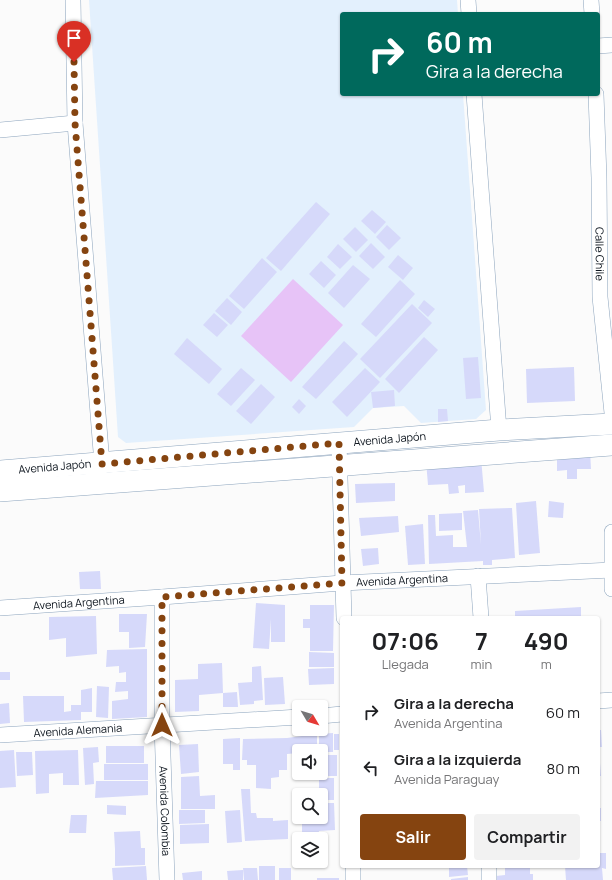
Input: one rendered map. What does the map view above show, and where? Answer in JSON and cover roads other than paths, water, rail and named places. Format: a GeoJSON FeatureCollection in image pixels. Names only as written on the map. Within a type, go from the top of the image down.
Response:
{"type":"FeatureCollection","features":[{"type":"Feature","properties":{"kind":"street"},"geometry":{"type":"LineString","coordinates":[[73,0],[75,123],[102,464],[93,484]]}},
{"type":"Feature","properties":{"kind":"street"},"geometry":{"type":"LineString","coordinates":[[468,0],[469,12]]}},
{"type":"Feature","properties":{"kind":"street"},"geometry":{"type":"LineString","coordinates":[[591,0],[592,12]]}},
{"type":"Feature","properties":{"kind":"street"},"geometry":{"type":"LineString","coordinates":[[600,46],[612,45]]}},
{"type":"Feature","properties":{"kind":"street"},"geometry":{"type":"LineString","coordinates":[[474,96],[499,430]]}},
{"type":"Feature","properties":{"kind":"street","name":"Calle Chile"},"geometry":{"type":"LineString","coordinates":[[596,96],[606,178],[606,297],[612,413]]}},
{"type":"Feature","properties":{"kind":"street"},"geometry":{"type":"LineString","coordinates":[[0,130],[75,123]]}},
{"type":"Feature","properties":{"kind":"street","name":"Avenida Japón"},"geometry":{"type":"LineString","coordinates":[[0,471],[102,464],[499,430],[612,424]]}},
{"type":"Feature","properties":{"kind":"street"},"geometry":{"type":"LineString","coordinates":[[339,443],[344,616]]}},
{"type":"Feature","properties":{"kind":"street","name":"Avenida Japón"},"geometry":{"type":"LineString","coordinates":[[0,491],[612,446]]}},
{"type":"Feature","properties":{"kind":"street"},"geometry":{"type":"LineString","coordinates":[[612,532],[612,589]]}},
{"type":"Feature","properties":{"kind":"street","name":"Avenida Argentina"},"geometry":{"type":"LineString","coordinates":[[0,608],[342,583],[612,570]]}},
{"type":"Feature","properties":{"kind":"street"},"geometry":{"type":"LineString","coordinates":[[478,576],[481,616]]}},
{"type":"Feature","properties":{"kind":"street","name":"Avenida Colombia"},"geometry":{"type":"LineString","coordinates":[[162,597],[162,725],[167,880]]}},
{"type":"Feature","properties":{"kind":"street"},"geometry":{"type":"LineString","coordinates":[[600,700],[612,700]]}},
{"type":"Feature","properties":{"kind":"street"},"geometry":{"type":"LineString","coordinates":[[328,715],[340,714]]}},
{"type":"Feature","properties":{"kind":"street","name":"Avenida Alemania"},"geometry":{"type":"LineString","coordinates":[[0,735],[292,717]]}},
{"type":"Feature","properties":{"kind":"street"},"geometry":{"type":"LineString","coordinates":[[353,868],[353,880]]}},
{"type":"Feature","properties":{"kind":"street"},"geometry":{"type":"LineString","coordinates":[[489,868],[489,880]]}}]}
